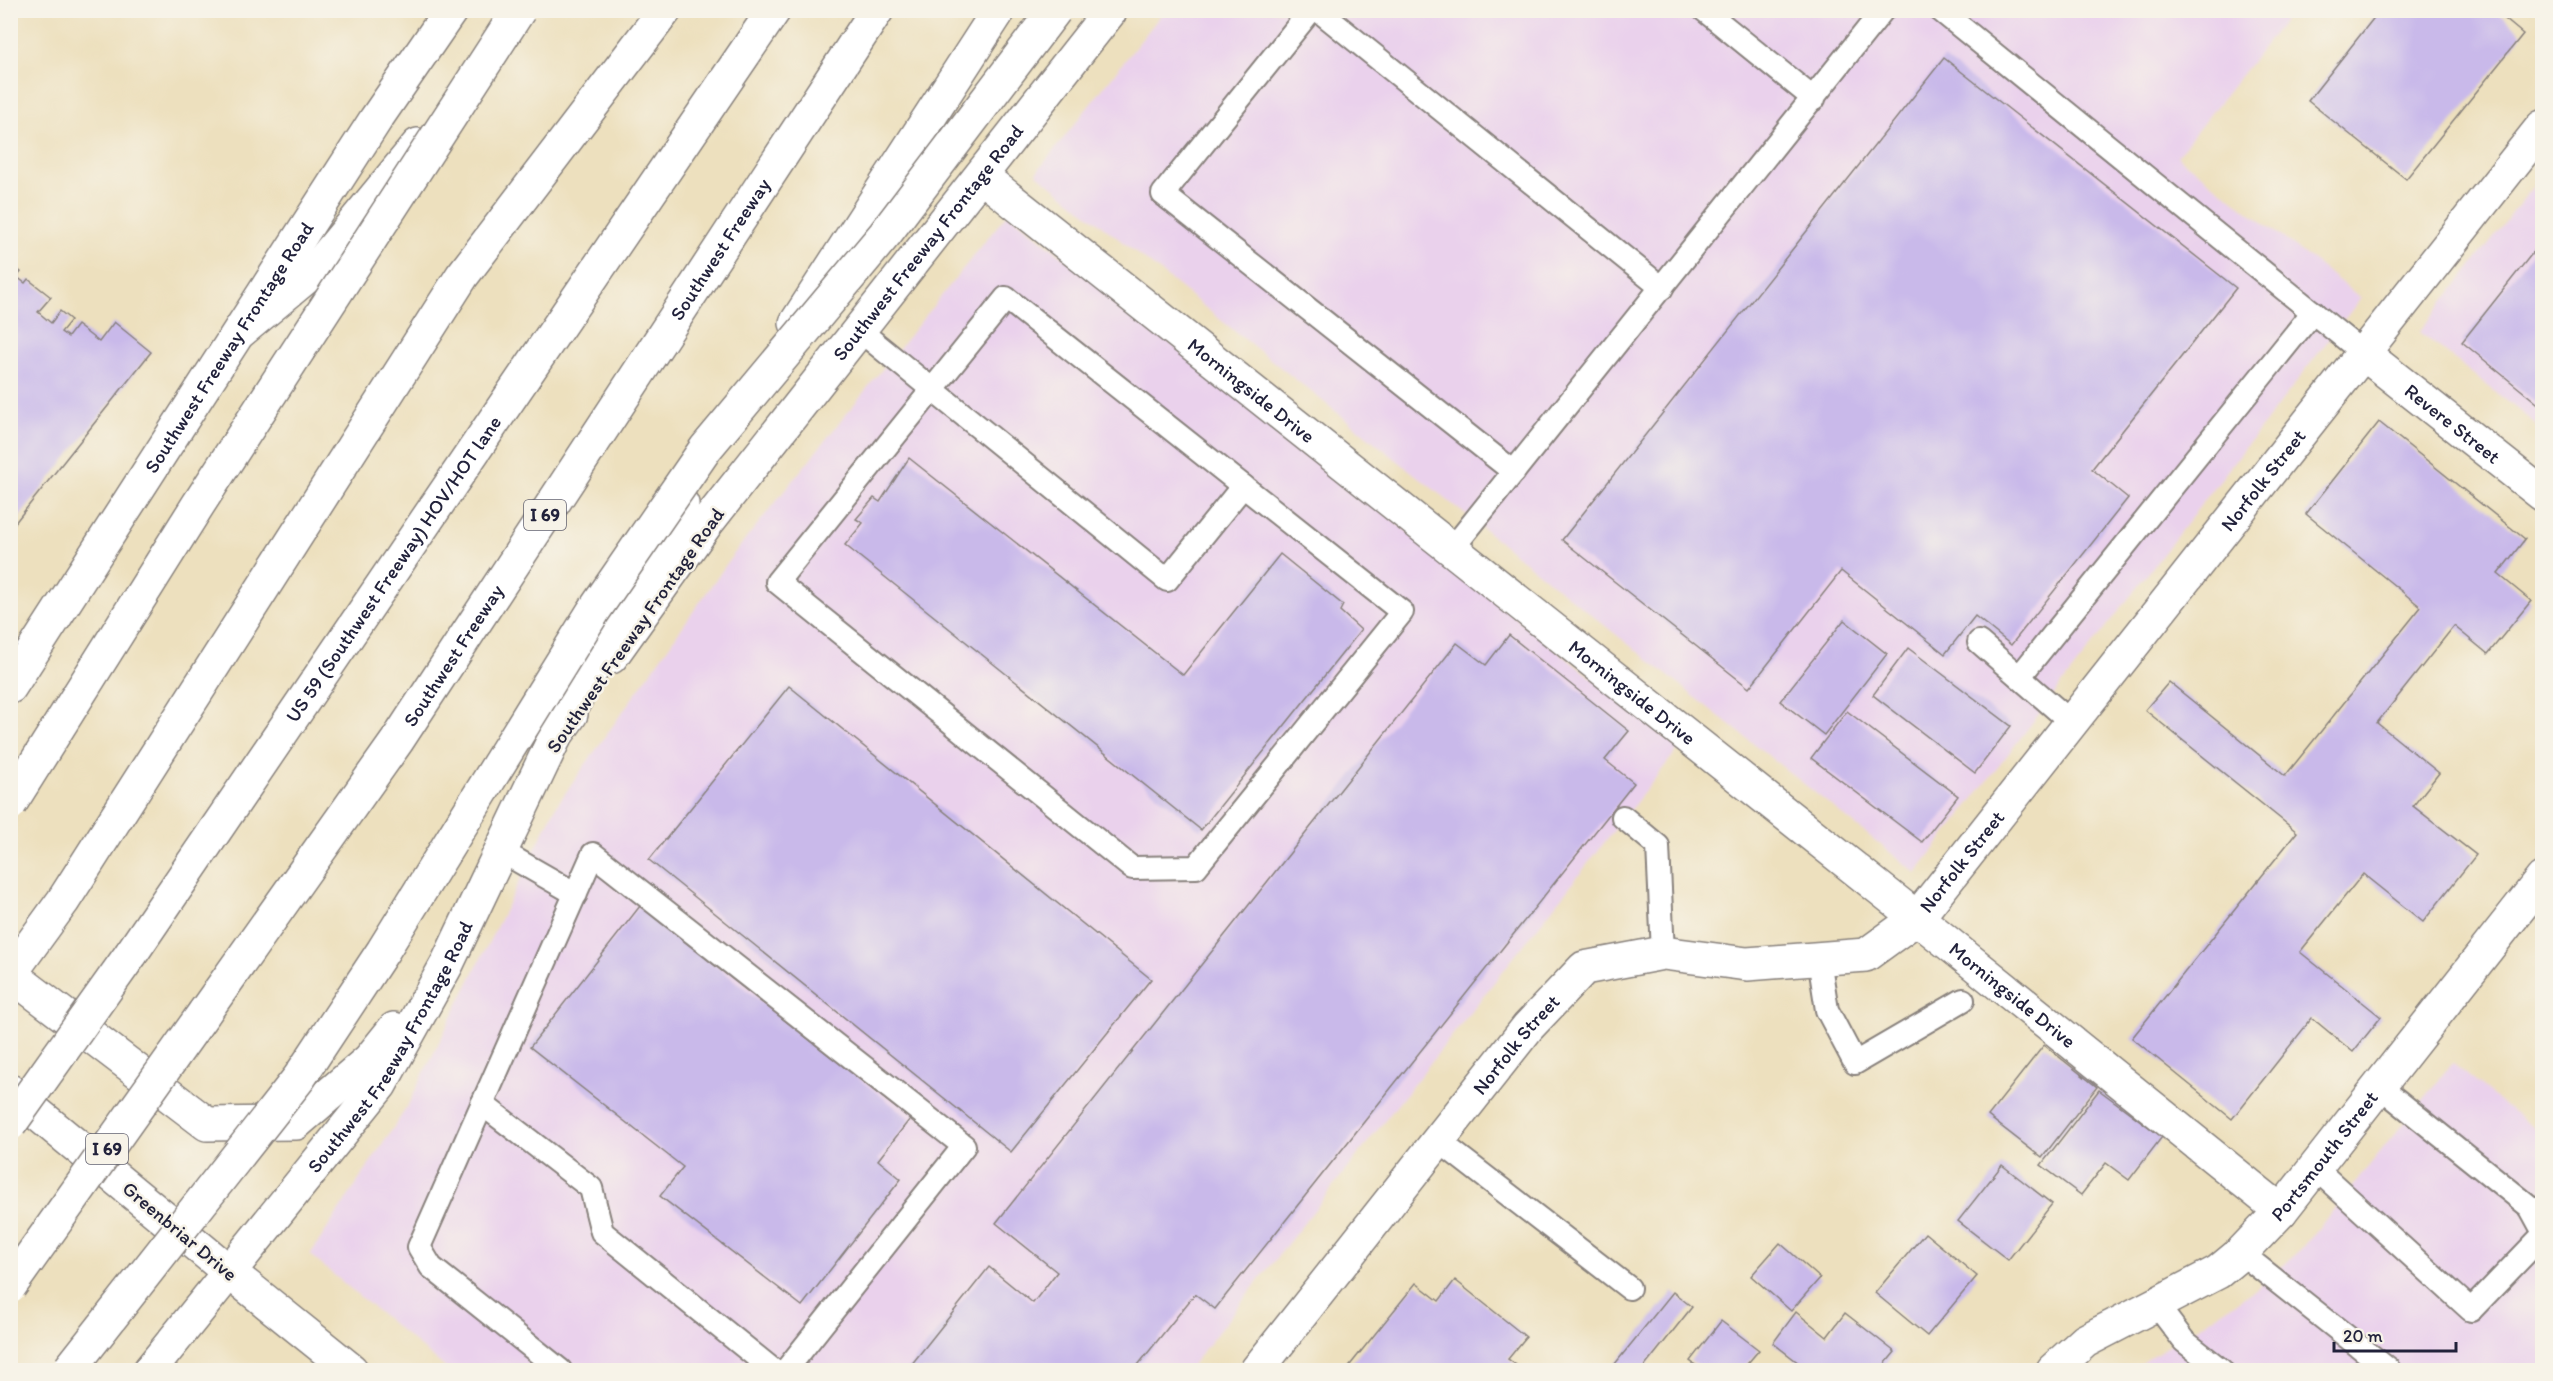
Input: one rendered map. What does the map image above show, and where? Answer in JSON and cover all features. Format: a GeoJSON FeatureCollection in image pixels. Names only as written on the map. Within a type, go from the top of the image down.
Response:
{"type":"FeatureCollection","features":[{"type":"Feature","properties":{"kind":"main road","name":"Southwest Freeway Frontage Road"},"geometry":{"type":"LineString","coordinates":[[14,676],[241,331],[376,119],[451,10]]}},
{"type":"Feature","properties":{"kind":"main road"},"geometry":{"type":"LineString","coordinates":[[10,804],[198,505],[519,10]]}},
{"type":"Feature","properties":{"kind":"main road"},"geometry":{"type":"LineString","coordinates":[[241,331],[317,268],[526,10]]}},
{"type":"Feature","properties":{"kind":"main road"},"geometry":{"type":"LineString","coordinates":[[447,964],[369,1060],[296,1123],[207,1124],[10,974],[63,901],[462,276],[665,10]]}},
{"type":"Feature","properties":{"kind":"main road","name":"US 59 (Southwest Freeway) HOV/HOT lane"},"geometry":{"type":"LineString","coordinates":[[10,1124],[131,954],[774,10]]}},
{"type":"Feature","properties":{"kind":"main road","name":"Southwest Freeway"},"geometry":{"type":"LineString","coordinates":[[10,1286],[397,741],[877,10]]}},
{"type":"Feature","properties":{"kind":"main road"},"geometry":{"type":"LineString","coordinates":[[555,737],[699,471],[999,10]]}},
{"type":"Feature","properties":{"kind":"main road"},"geometry":{"type":"LineString","coordinates":[[69,1370],[299,1078],[383,951],[593,612],[706,448],[885,234],[1055,10]]}},
{"type":"Feature","properties":{"kind":"main road","name":"Southwest Freeway Frontage Road"},"geometry":{"type":"LineString","coordinates":[[150,1371],[228,1271],[380,1085],[447,964],[555,737],[706,524],[1111,10]]}},
{"type":"Feature","properties":{"kind":"main road","name":"Norfolk Street"},"geometry":{"type":"LineString","coordinates":[[1257,1371],[1528,1027],[1584,968],[1663,953],[1748,964],[1866,955],[1917,918],[2542,127]]}},
{"type":"Feature","properties":{"kind":"main road","name":"Morningside Drive"},"geometry":{"type":"LineString","coordinates":[[981,176],[1917,918],[2281,1211]]}},
{"type":"Feature","properties":{"kind":"main road","name":"Revere Street"},"geometry":{"type":"LineString","coordinates":[[2362,353],[2542,494]]}},
{"type":"Feature","properties":{"kind":"main road","name":"Portsmouth Street"},"geometry":{"type":"LineString","coordinates":[[2053,1371],[2085,1341],[2218,1272],[2241,1253],[2281,1211],[2542,879]]}},
{"type":"Feature","properties":{"kind":"main road","name":"Greenbriar Drive"},"geometry":{"type":"LineString","coordinates":[[10,1091],[351,1371]]}},
{"type":"Feature","properties":{"kind":"lane"},"geometry":{"type":"LineString","coordinates":[[1311,10],[1162,194],[1514,472]]}},
{"type":"Feature","properties":{"kind":"lane"},"geometry":{"type":"LineString","coordinates":[[1318,10],[1662,288]]}},
{"type":"Feature","properties":{"kind":"lane"},"geometry":{"type":"LineString","coordinates":[[1704,10],[1814,99]]}},
{"type":"Feature","properties":{"kind":"lane"},"geometry":{"type":"LineString","coordinates":[[1452,549],[1883,10]]}},
{"type":"Feature","properties":{"kind":"lane"},"geometry":{"type":"LineString","coordinates":[[1940,10],[2362,353]]}},
{"type":"Feature","properties":{"kind":"lane"},"geometry":{"type":"LineString","coordinates":[[1006,298],[1402,612],[1196,867],[1132,868],[777,582],[932,389],[1006,298]]}},
{"type":"Feature","properties":{"kind":"lane"},"geometry":{"type":"LineString","coordinates":[[2020,676],[2313,312]]}},
{"type":"Feature","properties":{"kind":"lane"},"geometry":{"type":"LineString","coordinates":[[859,330],[1167,580],[1243,486]]}},
{"type":"Feature","properties":{"kind":"lane"},"geometry":{"type":"LineString","coordinates":[[1979,642],[2071,722]]}},
{"type":"Feature","properties":{"kind":"lane"},"geometry":{"type":"LineString","coordinates":[[1623,816],[1658,846],[1663,953]]}},
{"type":"Feature","properties":{"kind":"lane"},"geometry":{"type":"LineString","coordinates":[[501,851],[576,894]]}},
{"type":"Feature","properties":{"kind":"lane"},"geometry":{"type":"LineString","coordinates":[[560,1371],[431,1268],[419,1247],[593,854],[964,1146],[786,1371]]}},
{"type":"Feature","properties":{"kind":"lane"},"geometry":{"type":"LineString","coordinates":[[1819,959],[1827,1010],[1855,1063],[1964,1000]]}},
{"type":"Feature","properties":{"kind":"lane"},"geometry":{"type":"LineString","coordinates":[[2379,1086],[2530,1207],[2542,1229]]}},
{"type":"Feature","properties":{"kind":"lane"},"geometry":{"type":"LineString","coordinates":[[482,1104],[591,1188],[602,1232],[773,1371]]}},
{"type":"Feature","properties":{"kind":"lane"},"geometry":{"type":"LineString","coordinates":[[1439,1141],[1629,1288]]}},
{"type":"Feature","properties":{"kind":"lane"},"geometry":{"type":"LineString","coordinates":[[2315,1168],[2472,1310],[2542,1236]]}},
{"type":"Feature","properties":{"kind":"lane"},"geometry":{"type":"LineString","coordinates":[[2241,1253],[2375,1366]]}},
{"type":"Feature","properties":{"kind":"lane"},"geometry":{"type":"LineString","coordinates":[[2156,1304],[2184,1341],[2222,1371]]}},
{"type":"Feature","properties":{"kind":"shaded area"},"geometry":{"type":"Polygon","coordinates":[[[1164,11],[2292,11],[2177,156],[2361,298],[1916,873],[1036,173],[1164,11]]]}},
{"type":"Feature","properties":{"kind":"shaded area"},"geometry":{"type":"Polygon","coordinates":[[[2542,175],[2542,429],[2420,332],[2542,175]]]}},
{"type":"Feature","properties":{"kind":"shaded area"},"geometry":{"type":"Polygon","coordinates":[[[1008,213],[1679,748],[1188,1370],[448,1370],[310,1255],[407,1107],[557,805],[733,555],[1008,213]]]}},
{"type":"Feature","properties":{"kind":"shaded area"},"geometry":{"type":"Polygon","coordinates":[[[2452,1063],[2542,1135],[2542,1370],[2131,1370],[2256,1289],[2301,1250],[2452,1063]]]}},
{"type":"Feature","properties":{"kind":"building"},"geometry":{"type":"Polygon","coordinates":[[[2380,10],[2494,10],[2523,34],[2406,179],[2308,101],[2380,10]]]}},
{"type":"Feature","properties":{"kind":"building"},"geometry":{"type":"Polygon","coordinates":[[[1944,58],[2236,288],[2092,469],[2128,498],[2011,645],[1975,616],[1945,654],[1841,571],[1749,688],[1562,540],[1944,58]]]}},
{"type":"Feature","properties":{"kind":"building"},"geometry":{"type":"Polygon","coordinates":[[[2542,241],[2542,407],[2462,342],[2542,241]]]}},
{"type":"Feature","properties":{"kind":"building"},"geometry":{"type":"Polygon","coordinates":[[[10,263],[21,272],[17,277],[25,283],[28,279],[51,297],[38,312],[51,323],[60,311],[71,320],[61,332],[68,337],[77,325],[99,342],[114,322],[151,352],[10,529],[10,263]]]}},
{"type":"Feature","properties":{"kind":"building"},"geometry":{"type":"Polygon","coordinates":[[[2379,422],[2525,539],[2498,574],[2531,601],[2488,654],[2454,626],[2377,723],[2439,773],[2413,806],[2476,855],[2423,922],[2363,874],[2300,952],[2381,1017],[2353,1052],[2312,1018],[2232,1119],[2132,1038],[2297,832],[2145,710],[2169,682],[2285,776],[2421,607],[2306,514],[2379,422]]]}},
{"type":"Feature","properties":{"kind":"building"},"geometry":{"type":"Polygon","coordinates":[[[909,458],[1183,675],[1280,554],[1343,605],[1340,611],[1361,630],[1201,830],[845,545],[863,523],[856,519],[874,498],[880,502],[909,458]]]}},
{"type":"Feature","properties":{"kind":"building"},"geometry":{"type":"Polygon","coordinates":[[[1844,620],[1887,654],[1824,735],[1780,701],[1844,620]]]}},
{"type":"Feature","properties":{"kind":"building"},"geometry":{"type":"Polygon","coordinates":[[[1509,635],[1629,731],[1605,760],[1634,783],[1215,1309],[1195,1294],[1134,1370],[907,1370],[989,1267],[1033,1303],[1057,1272],[996,1223],[1457,643],[1486,665],[1509,635]]]}},
{"type":"Feature","properties":{"kind":"building"},"geometry":{"type":"Polygon","coordinates":[[[1908,648],[2011,726],[1975,773],[1873,695],[1908,648]]]}},
{"type":"Feature","properties":{"kind":"building"},"geometry":{"type":"Polygon","coordinates":[[[789,686],[1151,979],[1011,1152],[649,860],[789,686]]]}},
{"type":"Feature","properties":{"kind":"building"},"geometry":{"type":"Polygon","coordinates":[[[1847,711],[1958,796],[1922,842],[1811,758],[1847,711]]]}},
{"type":"Feature","properties":{"kind":"building"},"geometry":{"type":"Polygon","coordinates":[[[640,906],[910,1119],[878,1160],[901,1179],[802,1306],[660,1196],[683,1167],[530,1047],[640,906]]]}},
{"type":"Feature","properties":{"kind":"building"},"geometry":{"type":"Polygon","coordinates":[[[2044,1045],[2097,1087],[2042,1158],[1988,1116],[2044,1045]]]}},
{"type":"Feature","properties":{"kind":"building"},"geometry":{"type":"Polygon","coordinates":[[[2099,1090],[2162,1137],[2129,1180],[2106,1163],[2081,1195],[2041,1165],[2099,1090]]]}},
{"type":"Feature","properties":{"kind":"building"},"geometry":{"type":"Polygon","coordinates":[[[2002,1165],[2052,1204],[2008,1260],[1958,1221],[2002,1165]]]}},
{"type":"Feature","properties":{"kind":"building"},"geometry":{"type":"Polygon","coordinates":[[[1925,1233],[1977,1276],[1927,1336],[1875,1293],[1925,1233]]]}},
{"type":"Feature","properties":{"kind":"building"},"geometry":{"type":"Polygon","coordinates":[[[1780,1243],[1820,1278],[1791,1311],[1751,1276],[1780,1243]]]}},
{"type":"Feature","properties":{"kind":"building"},"geometry":{"type":"Polygon","coordinates":[[[1455,1280],[1526,1337],[1508,1359],[1523,1370],[1346,1370],[1416,1283],[1439,1301],[1455,1280]]]}},
{"type":"Feature","properties":{"kind":"building"},"geometry":{"type":"Polygon","coordinates":[[[1673,1292],[1692,1307],[1642,1370],[1610,1370],[1673,1292]]]}},
{"type":"Feature","properties":{"kind":"building"},"geometry":{"type":"Polygon","coordinates":[[[1796,1312],[1827,1337],[1845,1313],[1895,1352],[1880,1370],[1808,1370],[1773,1343],[1796,1312]]]}},
{"type":"Feature","properties":{"kind":"building"},"geometry":{"type":"Polygon","coordinates":[[[1721,1321],[1759,1350],[1742,1370],[1702,1370],[1690,1361],[1721,1321]]]}}]}
